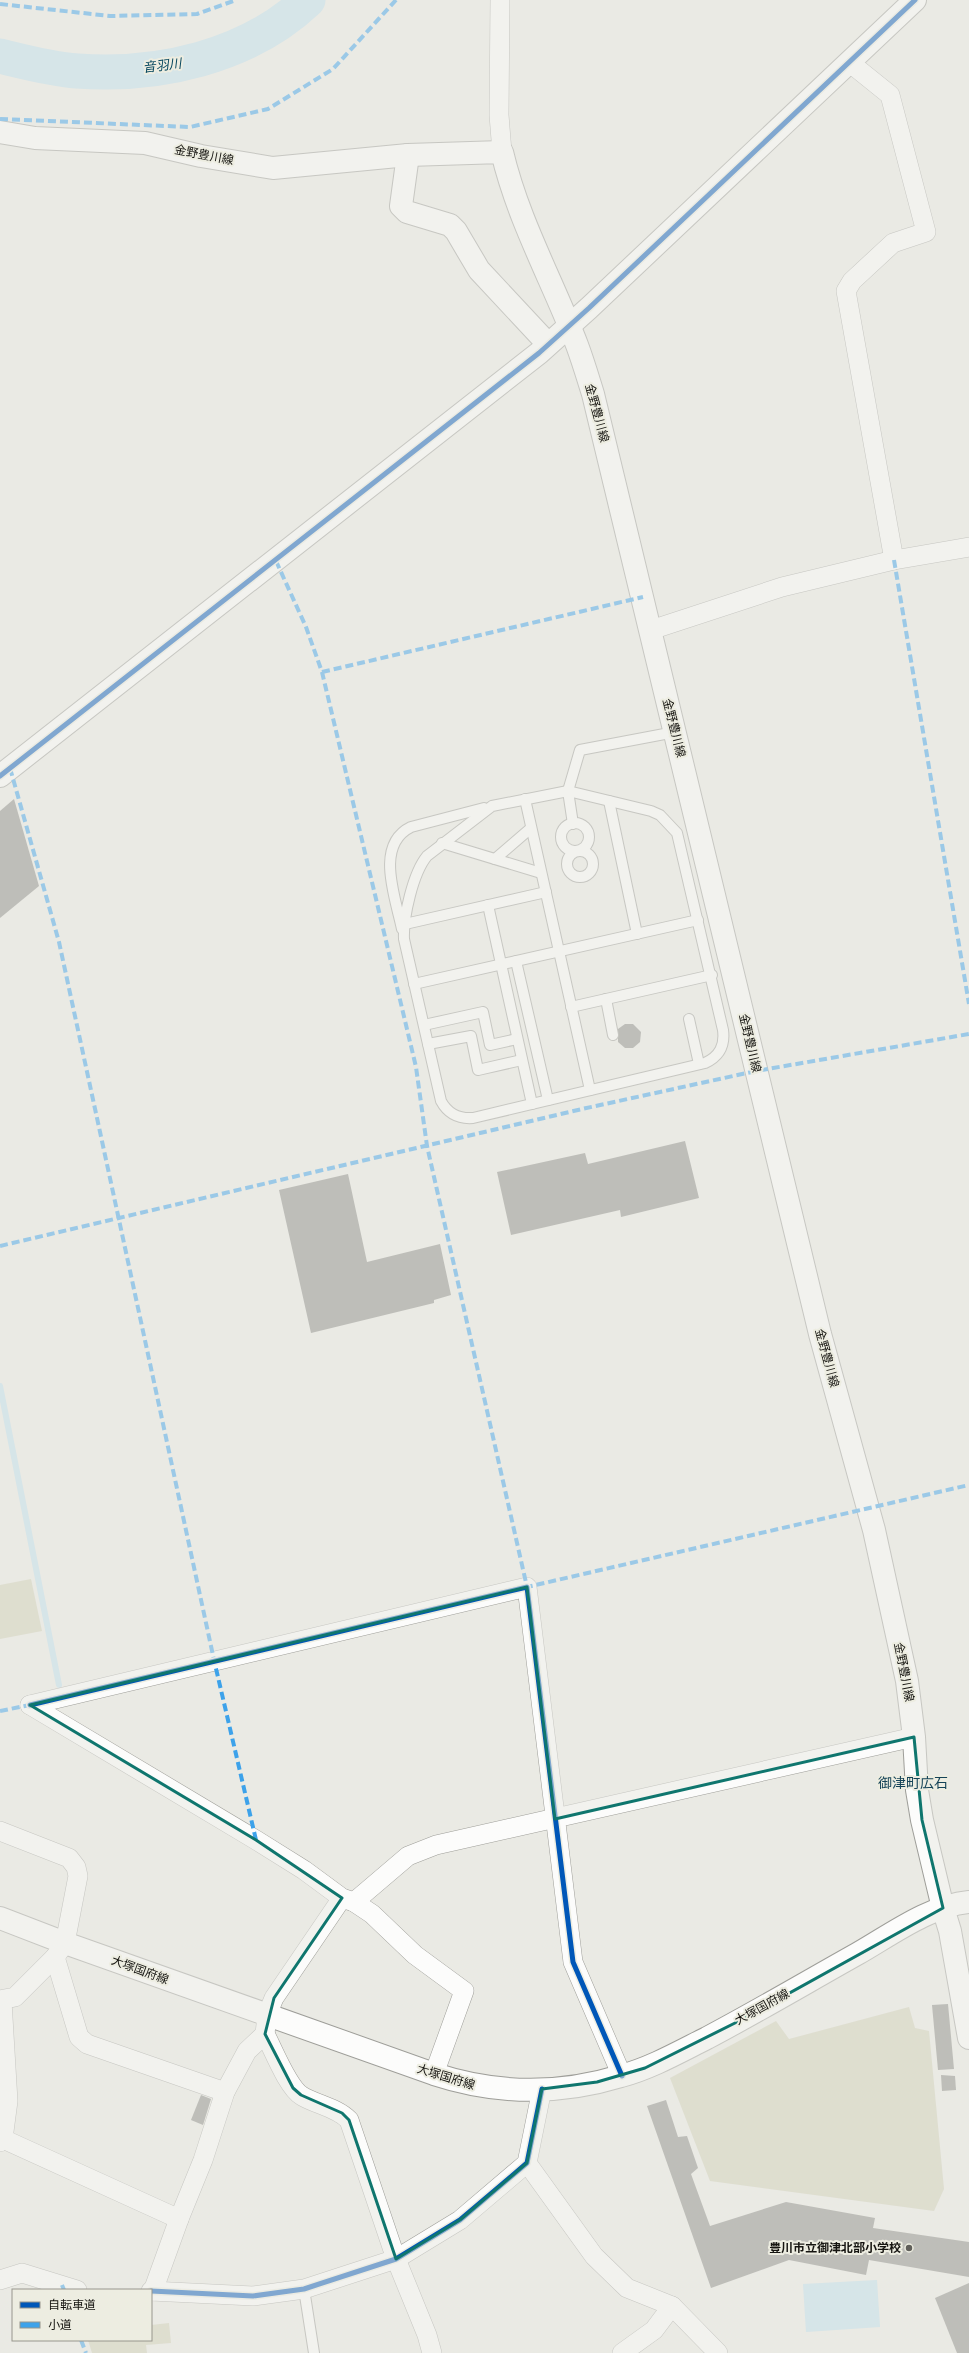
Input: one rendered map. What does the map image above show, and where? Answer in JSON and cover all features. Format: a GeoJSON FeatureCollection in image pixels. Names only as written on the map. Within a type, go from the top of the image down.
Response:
{"type":"FeatureCollection","features":[{"type":"Feature","properties":{"kind":"main road"},"geometry":{"type":"LineString","coordinates":[[0,776],[548,344],[915,0]]}},
{"type":"Feature","properties":{"kind":"main road","name":"金野豊川線"},"geometry":{"type":"LineString","coordinates":[[0,132],[35,138],[145,143],[201,156],[273,168],[408,155],[502,152],[509,184],[521,216],[577,345],[593,394],[820,1334],[874,1530],[907,1681],[914,1737],[917,1790],[921,1813],[943,1908],[950,1931],[969,2038]]}},
{"type":"Feature","properties":{"kind":"main road"},"geometry":{"type":"LineString","coordinates":[[408,155],[401,206],[407,212],[450,225],[479,270],[548,344]]}},
{"type":"Feature","properties":{"kind":"main road","name":"大塚国府線"},"geometry":{"type":"LineString","coordinates":[[0,1918],[60,1950],[266,2025],[434,2074],[463,2084],[515,2091],[569,2088],[622,2076],[645,2068],[737,2022],[924,1916],[943,1908],[969,1902]]}},
{"type":"Feature","properties":{"kind":"street"},"geometry":{"type":"LineString","coordinates":[[500,0],[499,115],[502,152]]}},
{"type":"Feature","properties":{"kind":"street"},"geometry":{"type":"LineString","coordinates":[[849,62],[890,95],[926,232],[893,243],[852,281],[846,291],[894,560]]}},
{"type":"Feature","properties":{"kind":"street"},"geometry":{"type":"LineString","coordinates":[[651,630],[782,587],[894,560],[969,547]]}},
{"type":"Feature","properties":{"kind":"street"},"geometry":{"type":"LineString","coordinates":[[434,2074],[464,1991],[414,1955],[372,1914],[256,1840],[30,1705],[527,1588],[573,1962],[622,2076]]}},
{"type":"Feature","properties":{"kind":"street"},"geometry":{"type":"LineString","coordinates":[[542,2090],[527,2163],[460,2220],[396,2259],[304,2289],[253,2296],[152,2291],[203,2160],[225,2092],[247,2051],[266,2025],[274,1998],[348,1900],[408,1856],[436,1845],[914,1737]]}},
{"type":"Feature","properties":{"kind":"street"},"geometry":{"type":"LineString","coordinates":[[0,1831],[69,1858],[76,1867],[78,1876],[60,1950],[79,2038],[87,2044],[225,2092]]}},
{"type":"Feature","properties":{"kind":"street"},"geometry":{"type":"LineString","coordinates":[[60,1950],[15,1997],[1,2000],[8,2100],[1,2141],[179,2219]]}},
{"type":"Feature","properties":{"kind":"street"},"geometry":{"type":"LineString","coordinates":[[266,2025],[297,2092],[342,2113],[349,2120],[396,2259],[427,2335],[432,2353]]}},
{"type":"Feature","properties":{"kind":"street"},"geometry":{"type":"LineString","coordinates":[[527,2163],[594,2256],[627,2288],[672,2306],[718,2353]]}},
{"type":"Feature","properties":{"kind":"street"},"geometry":{"type":"LineString","coordinates":[[0,2280],[22,2273],[74,2289]]}},
{"type":"Feature","properties":{"kind":"street"},"geometry":{"type":"LineString","coordinates":[[622,2353],[654,2330],[672,2306]]}},
{"type":"Feature","properties":{"kind":"lane"},"geometry":{"type":"LineString","coordinates":[[573,824],[568,791],[580,750],[675,732]]}},
{"type":"Feature","properties":{"kind":"lane"},"geometry":{"type":"LineString","coordinates":[[568,791],[660,815],[674,827],[677,833],[712,975],[724,1041],[714,1058],[699,1064],[473,1118],[454,1115],[446,1109],[441,1101],[404,939],[389,862],[394,842],[406,830],[415,826],[492,806],[568,791]]}},
{"type":"Feature","properties":{"kind":"lane"},"geometry":{"type":"LineString","coordinates":[[525,799],[590,1090]]}},
{"type":"Feature","properties":{"kind":"lane"},"geometry":{"type":"LineString","coordinates":[[609,801],[637,934]]}},
{"type":"Feature","properties":{"kind":"lane"},"geometry":{"type":"LineString","coordinates":[[404,939],[405,924],[413,885],[421,863],[442,843],[492,806]]}},
{"type":"Feature","properties":{"kind":"lane"},"geometry":{"type":"LineString","coordinates":[[573,824],[584,827],[588,834],[587,844],[578,850],[566,848],[562,841],[565,828],[573,824]]}},
{"type":"Feature","properties":{"kind":"lane"},"geometry":{"type":"LineString","coordinates":[[495,859],[531,828]]}},
{"type":"Feature","properties":{"kind":"lane"},"geometry":{"type":"LineString","coordinates":[[442,843],[541,873]]}},
{"type":"Feature","properties":{"kind":"lane"},"geometry":{"type":"LineString","coordinates":[[405,924],[546,892]]}},
{"type":"Feature","properties":{"kind":"lane"},"geometry":{"type":"LineString","coordinates":[[488,905],[532,1104]]}},
{"type":"Feature","properties":{"kind":"lane"},"geometry":{"type":"LineString","coordinates":[[414,984],[698,920]]}},
{"type":"Feature","properties":{"kind":"lane"},"geometry":{"type":"LineString","coordinates":[[516,961],[548,1100]]}},
{"type":"Feature","properties":{"kind":"lane"},"geometry":{"type":"LineString","coordinates":[[571,1007],[712,975]]}},
{"type":"Feature","properties":{"kind":"lane"},"geometry":{"type":"LineString","coordinates":[[606,999],[614,1035]]}},
{"type":"Feature","properties":{"kind":"lane"},"geometry":{"type":"LineString","coordinates":[[424,1025],[482,1012],[490,1045],[517,1039]]}},
{"type":"Feature","properties":{"kind":"lane"},"geometry":{"type":"LineString","coordinates":[[689,1020],[699,1064]]}},
{"type":"Feature","properties":{"kind":"lane"},"geometry":{"type":"LineString","coordinates":[[428,1044],[471,1036],[478,1070],[522,1060]]}},
{"type":"Feature","properties":{"kind":"lane"},"geometry":{"type":"LineString","coordinates":[[304,2289],[314,2353]]}},
{"type":"Feature","properties":{"kind":"highlighted area"},"geometry":{"type":"Polygon","coordinates":[[[527,1587],[555,1819],[914,1737],[922,1820],[943,1908],[737,2022],[645,2068],[597,2082],[542,2089],[527,2163],[460,2220],[396,2259],[349,2120],[342,2113],[301,2095],[293,2088],[265,2034],[274,1998],[342,1898],[256,1840],[30,1705],[527,1587]]]}},
{"type":"Feature","properties":{"kind":"green space"},"geometry":{"type":"Polygon","coordinates":[[[31,1579],[42,1631],[0,1639],[0,1585],[31,1579]]]}},
{"type":"Feature","properties":{"kind":"green space"},"geometry":{"type":"Polygon","coordinates":[[[909,2007],[915,2028],[929,2031],[944,2189],[934,2211],[710,2181],[670,2078],[776,2021],[789,2039],[909,2007]]]}},
{"type":"Feature","properties":{"kind":"green space"},"geometry":{"type":"Polygon","coordinates":[[[169,2323],[171,2343],[146,2345],[147,2353],[92,2353],[88,2341],[152,2341],[152,2325],[169,2323]]]}},
{"type":"Feature","properties":{"kind":"water"},"geometry":{"type":"Polygon","coordinates":[[[877,2280],[880,2327],[806,2332],[803,2284],[877,2280]]]}},
{"type":"Feature","properties":{"kind":"building"},"geometry":{"type":"Polygon","coordinates":[[[14,799],[39,886],[0,918],[0,811],[14,799]]]}},
{"type":"Feature","properties":{"kind":"building"},"geometry":{"type":"Polygon","coordinates":[[[625,1024],[633,1024],[641,1032],[640,1042],[633,1048],[625,1048],[618,1042],[618,1029],[625,1024]]]}},
{"type":"Feature","properties":{"kind":"building"},"geometry":{"type":"Polygon","coordinates":[[[685,1141],[699,1198],[621,1217],[620,1210],[511,1235],[497,1172],[585,1153],[588,1164],[685,1141]]]}},
{"type":"Feature","properties":{"kind":"building"},"geometry":{"type":"Polygon","coordinates":[[[348,1174],[367,1262],[440,1244],[451,1295],[434,1300],[434,1303],[311,1333],[279,1190],[348,1174]]]}},
{"type":"Feature","properties":{"kind":"building"},"geometry":{"type":"Polygon","coordinates":[[[948,2004],[954,2069],[938,2070],[932,2005],[948,2004]]]}},
{"type":"Feature","properties":{"kind":"building"},"geometry":{"type":"Polygon","coordinates":[[[941,2075],[955,2076],[956,2090],[942,2091],[941,2075]]]}},
{"type":"Feature","properties":{"kind":"building"},"geometry":{"type":"Polygon","coordinates":[[[201,2095],[211,2099],[203,2125],[191,2120],[201,2095]]]}},
{"type":"Feature","properties":{"kind":"building"},"geometry":{"type":"Polygon","coordinates":[[[666,2100],[678,2137],[687,2136],[698,2168],[691,2174],[710,2226],[786,2202],[875,2218],[873,2228],[969,2242],[969,2277],[869,2260],[866,2275],[789,2260],[711,2288],[647,2106],[666,2100]]]}},
{"type":"Feature","properties":{"kind":"building"},"geometry":{"type":"Polygon","coordinates":[[[969,2283],[969,2353],[957,2353],[935,2298],[969,2283]]]}},
{"type":"Feature","properties":{"kind":"waterway","name":"音羽川"},"geometry":{"type":"LineString","coordinates":[[0,56],[48,67],[77,71],[108,72],[170,66],[200,59],[230,49],[258,36],[284,20],[308,0]]}},
{"type":"Feature","properties":{"kind":"waterway"},"geometry":{"type":"LineString","coordinates":[[0,1386],[59,1685]]}},
{"type":"Feature","properties":{"kind":"marked path"},"geometry":{"type":"LineString","coordinates":[[0,4],[110,16],[197,14],[236,0]]}},
{"type":"Feature","properties":{"kind":"marked path"},"geometry":{"type":"LineString","coordinates":[[0,119],[190,127],[268,109],[333,69],[396,0]]}},
{"type":"Feature","properties":{"kind":"marked path"},"geometry":{"type":"LineString","coordinates":[[894,560],[969,1004]]}},
{"type":"Feature","properties":{"kind":"marked path"},"geometry":{"type":"LineString","coordinates":[[276,561],[306,627],[322,672],[416,1067],[427,1146],[527,1587],[969,1485]]}},
{"type":"Feature","properties":{"kind":"marked path"},"geometry":{"type":"LineString","coordinates":[[322,672],[643,597]]}},
{"type":"Feature","properties":{"kind":"marked path"},"geometry":{"type":"LineString","coordinates":[[10,768],[59,942],[214,1660],[256,1840]]}},
{"type":"Feature","properties":{"kind":"marked path"},"geometry":{"type":"LineString","coordinates":[[0,1246],[582,1109],[756,1071],[969,1034]]}},
{"type":"Feature","properties":{"kind":"marked path"},"geometry":{"type":"LineString","coordinates":[[0,1711],[30,1705]]}},
{"type":"Feature","properties":{"kind":"marked path"},"geometry":{"type":"LineString","coordinates":[[62,2285],[64,2289]]}},
{"type":"Feature","properties":{"kind":"marked path"},"geometry":{"type":"LineString","coordinates":[[81,2341],[86,2353]]}},
{"type":"Feature","properties":{"kind":"cycle path"},"geometry":{"type":"LineString","coordinates":[[0,776],[539,353],[589,308],[915,0]]}},
{"type":"Feature","properties":{"kind":"cycle path"},"geometry":{"type":"LineString","coordinates":[[30,1705],[527,1587],[573,1962],[622,2076]]}},
{"type":"Feature","properties":{"kind":"cycle path"},"geometry":{"type":"LineString","coordinates":[[152,2291],[253,2296],[304,2289],[396,2259],[460,2220],[527,2163],[542,2089]]}},
{"type":"Feature","properties":{"kind":"place","name":"豊川市立御津北部小学校"},"geometry":{"type":"Point","coordinates":[909,2248]}},
{"type":"Feature","properties":{"kind":"district","name":"御津町広石"},"geometry":{"type":"Point","coordinates":[913,1783]}}]}
